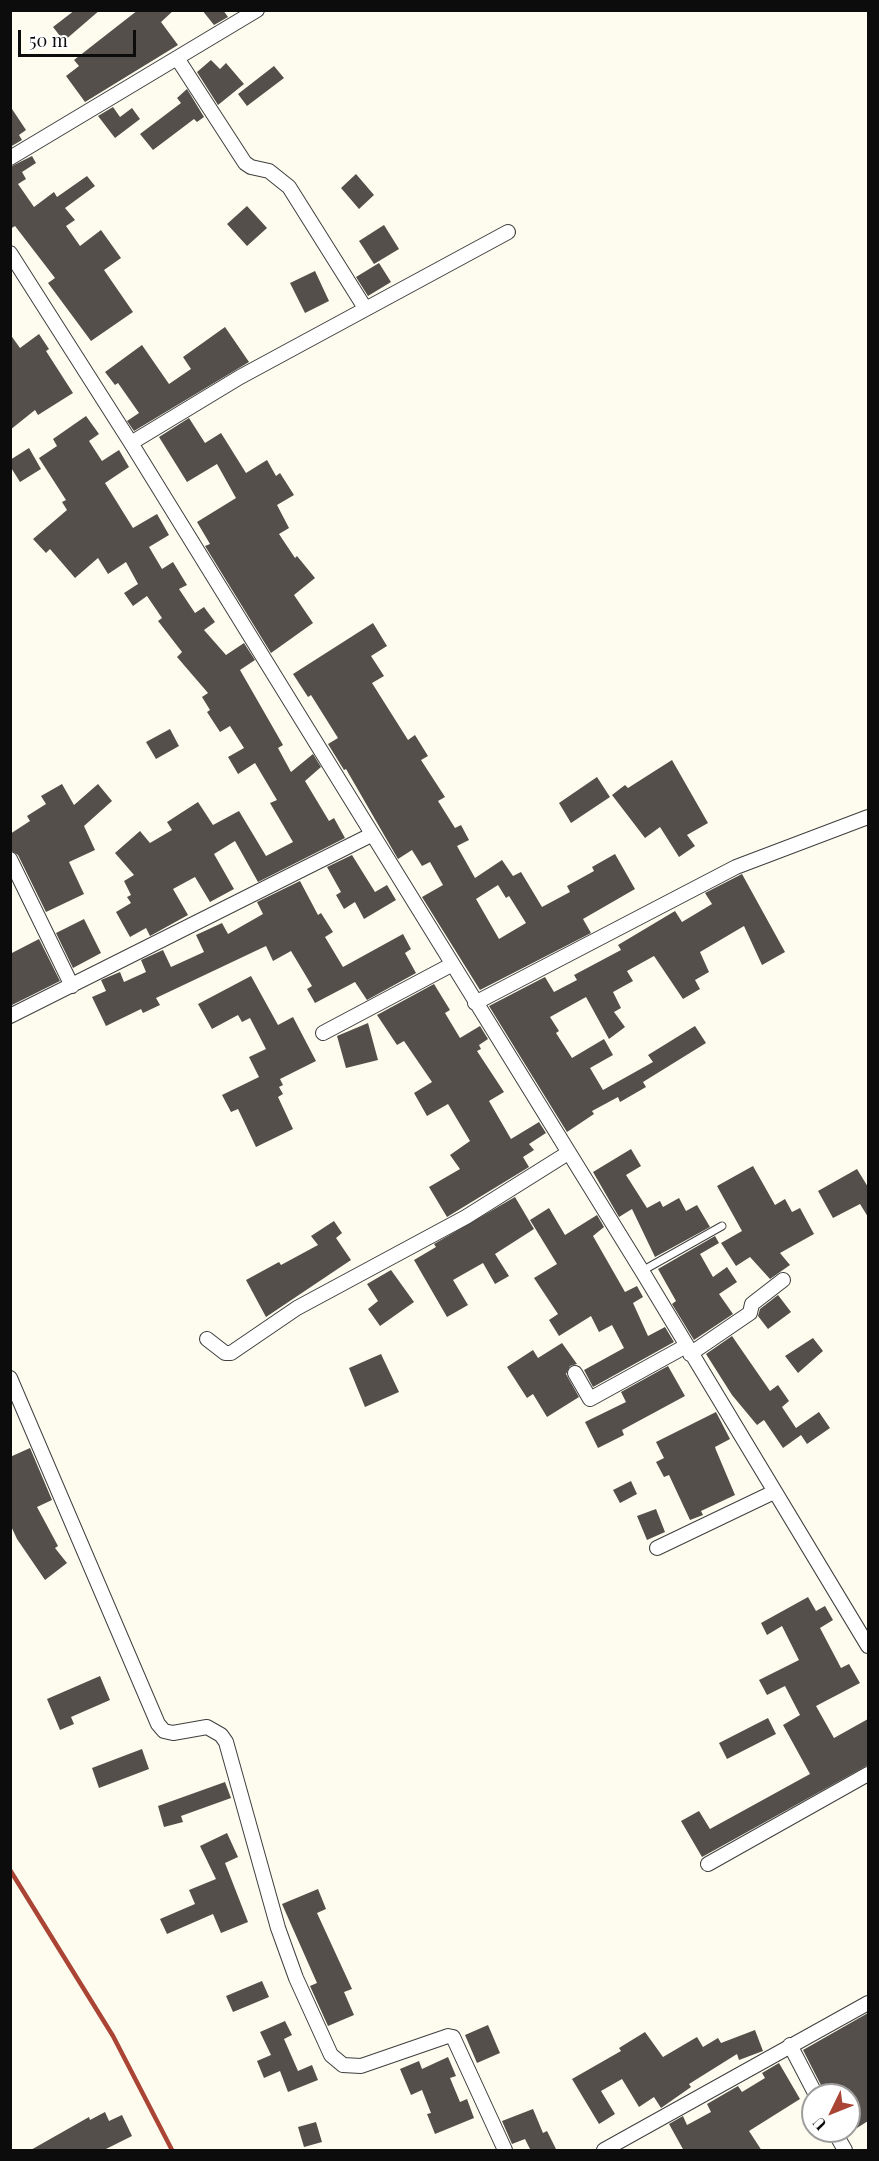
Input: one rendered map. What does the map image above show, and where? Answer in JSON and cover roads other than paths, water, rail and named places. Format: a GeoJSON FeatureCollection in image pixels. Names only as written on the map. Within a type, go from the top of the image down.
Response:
{"type":"FeatureCollection","features":[{"type":"Feature","properties":{"kind":"street"},"geometry":{"type":"LineString","coordinates":[[10,158],[257,10]]}},
{"type":"Feature","properties":{"kind":"street"},"geometry":{"type":"LineString","coordinates":[[177,58],[245,163],[280,176],[289,187],[366,308]]}},
{"type":"Feature","properties":{"kind":"street"},"geometry":{"type":"LineString","coordinates":[[131,442],[213,393],[508,232]]}},
{"type":"Feature","properties":{"kind":"street"},"geometry":{"type":"LineString","coordinates":[[10,253],[131,442],[451,965],[642,1271],[868,1646]]}},
{"type":"Feature","properties":{"kind":"street"},"geometry":{"type":"LineString","coordinates":[[475,1003],[736,867],[868,817]]}},
{"type":"Feature","properties":{"kind":"street"},"geometry":{"type":"LineString","coordinates":[[10,1016],[371,835]]}},
{"type":"Feature","properties":{"kind":"street"},"geometry":{"type":"LineString","coordinates":[[10,859],[72,986]]}},
{"type":"Feature","properties":{"kind":"street"},"geometry":{"type":"LineString","coordinates":[[324,1033],[451,965]]}},
{"type":"Feature","properties":{"kind":"street"},"geometry":{"type":"LineString","coordinates":[[207,1340],[225,1353],[231,1353],[297,1308],[466,1217],[568,1153]]}},
{"type":"Feature","properties":{"kind":"street"},"geometry":{"type":"LineString","coordinates":[[575,1372],[590,1399],[688,1350],[750,1312],[752,1304],[783,1280]]}},
{"type":"Feature","properties":{"kind":"street"},"geometry":{"type":"LineString","coordinates":[[12,1387],[158,1724],[164,1731],[173,1733],[207,1727],[221,1735],[226,1742],[278,1928],[296,1978],[331,2055],[343,2065],[361,2066],[448,2036],[453,2037],[505,2151]]}},
{"type":"Feature","properties":{"kind":"street"},"geometry":{"type":"LineString","coordinates":[[657,1548],[774,1492]]}},
{"type":"Feature","properties":{"kind":"street"},"geometry":{"type":"LineString","coordinates":[[708,1864],[868,1774]]}},
{"type":"Feature","properties":{"kind":"street"},"geometry":{"type":"LineString","coordinates":[[604,2151],[868,2003]]}},
{"type":"Feature","properties":{"kind":"street"},"geometry":{"type":"LineString","coordinates":[[790,2045],[810,2083]]}},
{"type":"Feature","properties":{"kind":"lane"},"geometry":{"type":"LineString","coordinates":[[642,1271],[722,1226]]}},
{"type":"Feature","properties":{"kind":"railway"},"geometry":{"type":"LineString","coordinates":[[10,1870],[113,2036],[172,2150]]}}]}
